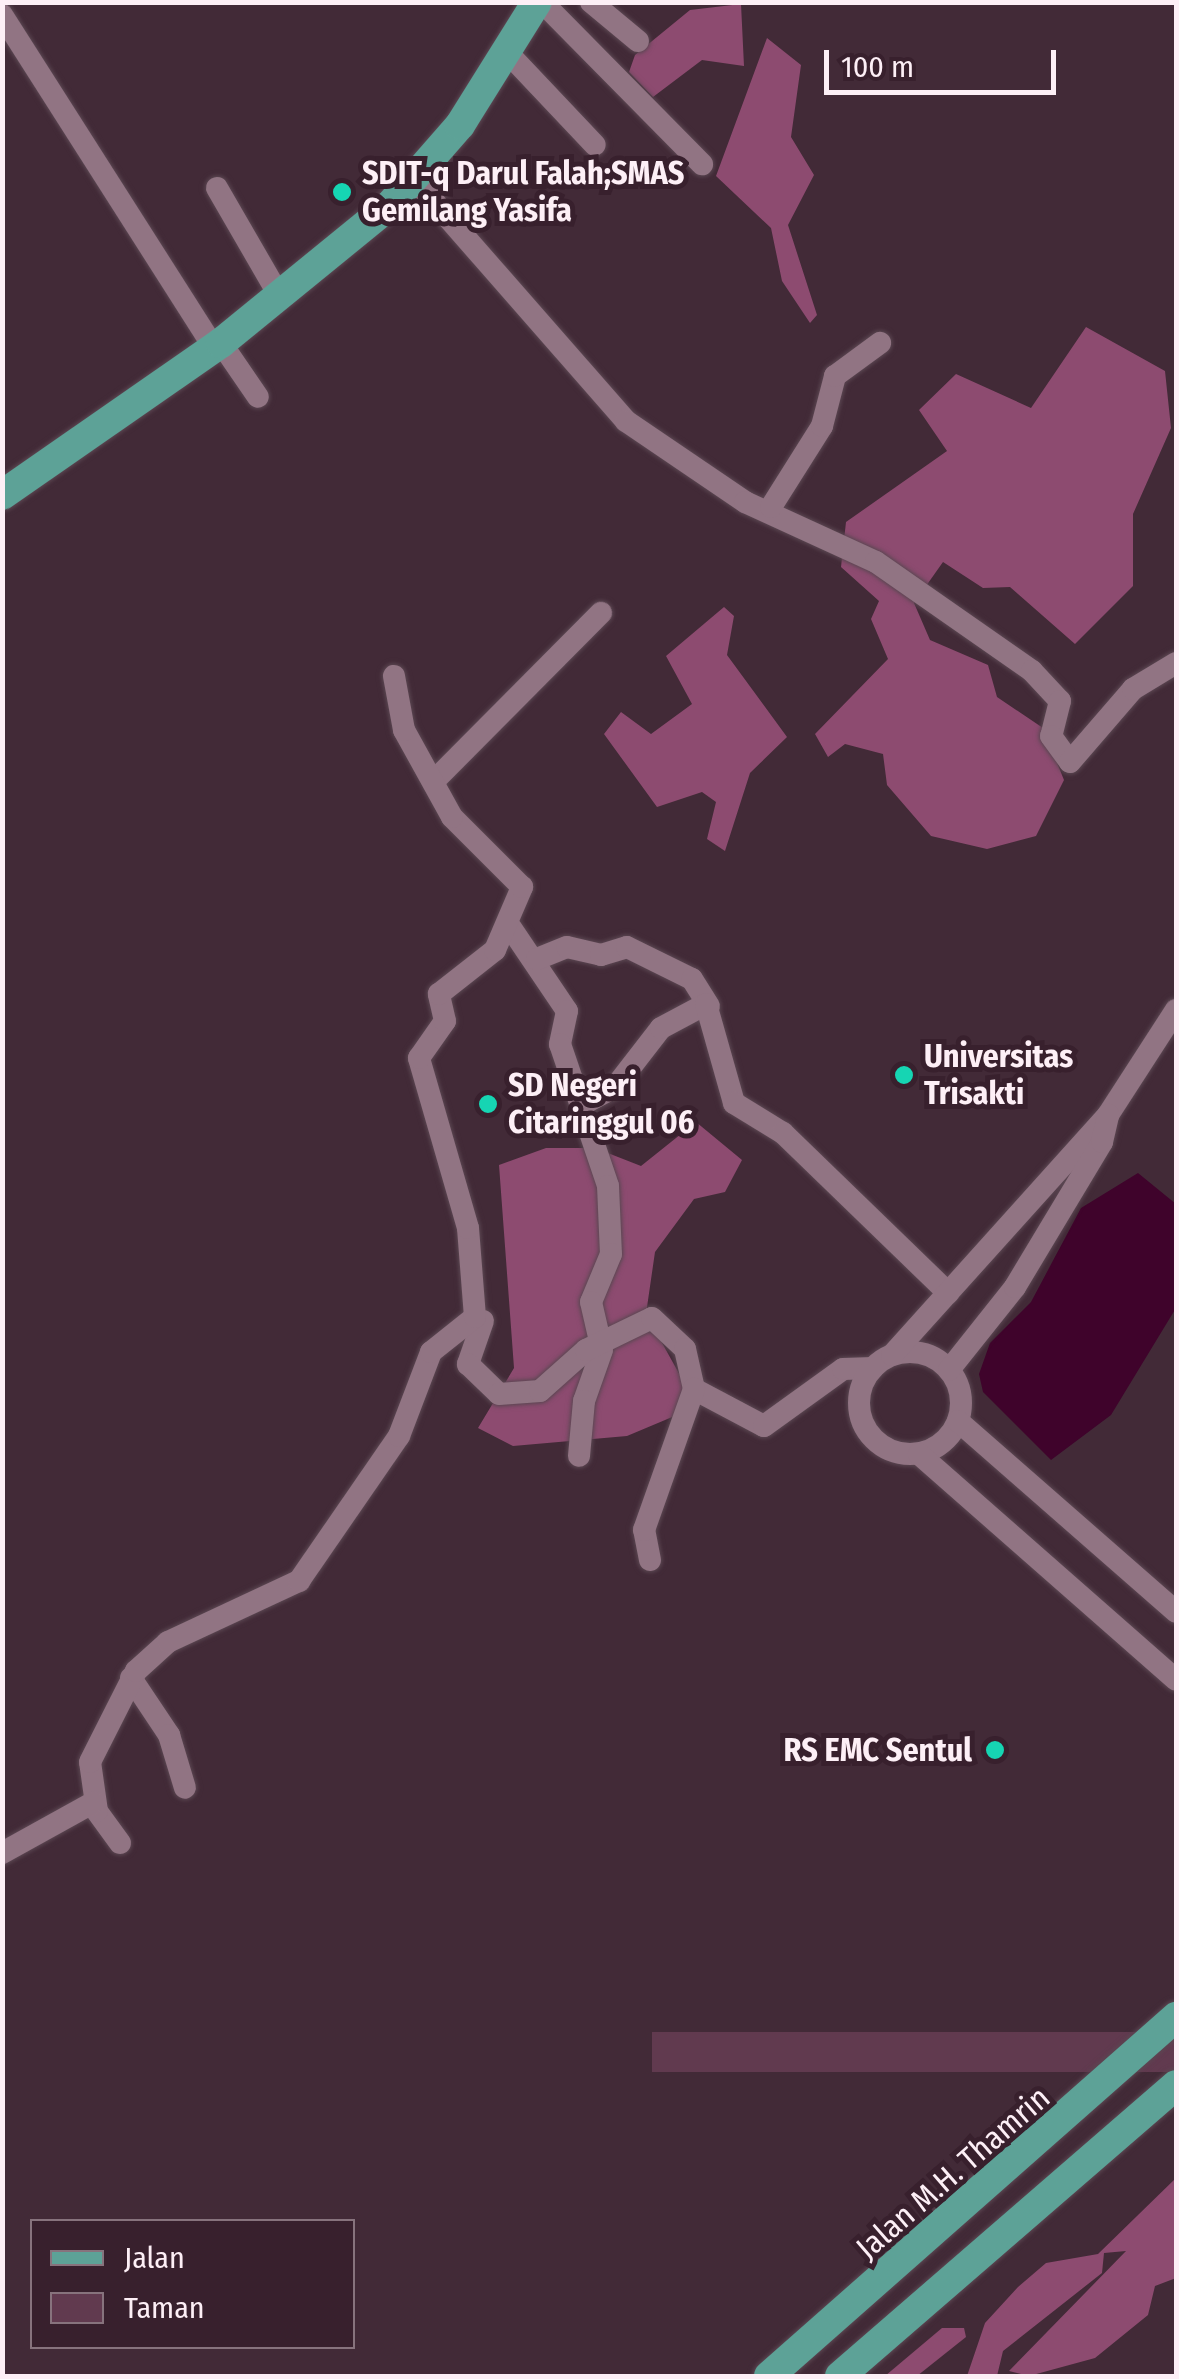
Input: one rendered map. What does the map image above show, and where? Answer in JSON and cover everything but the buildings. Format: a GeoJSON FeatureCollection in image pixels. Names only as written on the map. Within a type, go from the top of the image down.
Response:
{"type":"FeatureCollection","features":[{"type":"Feature","properties":{"kind":"main road"},"geometry":{"type":"LineString","coordinates":[[2,495],[217,346],[415,180],[540,2]]}},
{"type":"Feature","properties":{"kind":"main road","name":"Jalan M.H. Thamrin"},"geometry":{"type":"LineString","coordinates":[[769,2376],[1176,2016]]}},
{"type":"Feature","properties":{"kind":"main road"},"geometry":{"type":"LineString","coordinates":[[840,2376],[1176,2084]]}},
{"type":"Feature","properties":{"kind":"street"},"geometry":{"type":"LineString","coordinates":[[540,2],[702,164]]}},
{"type":"Feature","properties":{"kind":"street"},"geometry":{"type":"LineString","coordinates":[[591,2],[638,41]]}},
{"type":"Feature","properties":{"kind":"street"},"geometry":{"type":"LineString","coordinates":[[2,15],[217,346],[258,396]]}},
{"type":"Feature","properties":{"kind":"street"},"geometry":{"type":"LineString","coordinates":[[506,51],[595,145]]}},
{"type":"Feature","properties":{"kind":"street"},"geometry":{"type":"LineString","coordinates":[[415,180],[606,404],[684,464],[749,504],[771,507],[876,562],[1032,671],[1060,701],[1051,736],[1070,762],[1133,689],[1176,662]]}},
{"type":"Feature","properties":{"kind":"street"},"geometry":{"type":"LineString","coordinates":[[216,188],[280,296]]}},
{"type":"Feature","properties":{"kind":"street"},"geometry":{"type":"LineString","coordinates":[[771,507],[822,426],[835,376],[880,342]]}},
{"type":"Feature","properties":{"kind":"street"},"geometry":{"type":"LineString","coordinates":[[434,781],[601,612]]}},
{"type":"Feature","properties":{"kind":"street"},"geometry":{"type":"LineString","coordinates":[[394,676],[404,730],[452,817],[522,888],[510,928],[489,958],[439,994],[445,1021],[419,1058],[485,1312],[468,1364],[490,1391],[540,1392],[602,1341],[638,1320],[664,1324],[685,1348],[694,1388],[644,1530],[650,1560]]}},
{"type":"Feature","properties":{"kind":"street"},"geometry":{"type":"LineString","coordinates":[[510,928],[537,959],[568,1011],[560,1044],[581,1104],[600,1143],[614,1236],[590,1302],[602,1341],[580,1456]]}},
{"type":"Feature","properties":{"kind":"street"},"geometry":{"type":"LineString","coordinates":[[537,959],[567,947],[601,954],[627,947],[692,979],[709,1006],[734,1103],[783,1133],[948,1293]]}},
{"type":"Feature","properties":{"kind":"street"},"geometry":{"type":"LineString","coordinates":[[581,1104],[616,1086],[660,1028],[709,1006]]}},
{"type":"Feature","properties":{"kind":"street"},"geometry":{"type":"LineString","coordinates":[[1176,1010],[1108,1115],[882,1362],[859,1396],[864,1428],[887,1450],[918,1454],[1176,1680]]}},
{"type":"Feature","properties":{"kind":"street"},"geometry":{"type":"LineString","coordinates":[[949,1370],[1016,1287],[1102,1142],[1108,1115]]}},
{"type":"Feature","properties":{"kind":"street"},"geometry":{"type":"LineString","coordinates":[[120,1843],[94,1802],[93,1741],[131,1678],[168,1642],[299,1580],[392,1448],[431,1352],[472,1324],[476,1285]]}},
{"type":"Feature","properties":{"kind":"street"},"geometry":{"type":"LineString","coordinates":[[694,1388],[764,1426],[842,1369],[923,1354],[949,1370],[958,1421],[1176,1612]]}},
{"type":"Feature","properties":{"kind":"street"},"geometry":{"type":"LineString","coordinates":[[918,1454],[958,1421]]}},
{"type":"Feature","properties":{"kind":"street"},"geometry":{"type":"LineString","coordinates":[[131,1678],[169,1735],[184,1788]]}},
{"type":"Feature","properties":{"kind":"street"},"geometry":{"type":"LineString","coordinates":[[2,1854],[94,1802]]}},
{"type":"Feature","properties":{"kind":"green space"},"geometry":{"type":"Polygon","coordinates":[[[652,2032],[1176,2032],[1176,2072],[652,2072],[652,2032]]]}},
{"type":"Feature","properties":{"kind":"shaded area"},"geometry":{"type":"Polygon","coordinates":[[[741,4],[744,66],[702,60],[653,97],[629,72],[635,55],[690,10],[741,4]]]}},
{"type":"Feature","properties":{"kind":"shaded area"},"geometry":{"type":"Polygon","coordinates":[[[767,38],[801,65],[791,137],[814,175],[788,225],[817,315],[810,323],[782,281],[771,228],[716,176],[767,38]]]}},
{"type":"Feature","properties":{"kind":"shaded area"},"geometry":{"type":"Polygon","coordinates":[[[1086,327],[1165,371],[1171,428],[1133,514],[1133,586],[1075,644],[1010,587],[983,588],[943,562],[914,603],[930,640],[988,665],[997,697],[1043,728],[1064,780],[1036,836],[987,849],[931,836],[887,785],[883,754],[845,744],[828,757],[815,734],[888,659],[871,619],[879,601],[841,567],[846,522],[947,451],[919,410],[956,374],[1031,408],[1086,327]]]}},
{"type":"Feature","properties":{"kind":"shaded area"},"geometry":{"type":"Polygon","coordinates":[[[724,607],[734,616],[727,655],[787,737],[750,773],[725,851],[707,839],[716,802],[702,792],[657,807],[604,734],[621,712],[651,734],[692,704],[666,656],[724,607]]]}},
{"type":"Feature","properties":{"kind":"shaded area"},"geometry":{"type":"Polygon","coordinates":[[[696,1122],[742,1160],[725,1192],[694,1199],[655,1252],[646,1314],[686,1386],[677,1415],[627,1436],[513,1446],[478,1428],[514,1368],[499,1165],[546,1148],[595,1148],[641,1166],[696,1122]]]}},
{"type":"Feature","properties":{"kind":"shaded area"},"geometry":{"type":"Polygon","coordinates":[[[1138,1173],[1176,1204],[1176,1308],[1111,1415],[1051,1460],[983,1392],[979,1374],[990,1343],[1031,1302],[1081,1208],[1138,1173]]]}},
{"type":"Feature","properties":{"kind":"shaded area"},"geometry":{"type":"Polygon","coordinates":[[[1176,2178],[1176,2278],[1155,2286],[1148,2315],[1095,2358],[1029,2376],[1009,2371],[1126,2251],[1104,2253],[1102,2273],[1003,2351],[997,2376],[967,2376],[985,2323],[1018,2287],[1046,2263],[1098,2254],[1176,2178]]]}},
{"type":"Feature","properties":{"kind":"shaded area"},"geometry":{"type":"Polygon","coordinates":[[[942,2328],[964,2328],[966,2337],[917,2376],[885,2376],[942,2328]]]}},
{"type":"Feature","properties":{"kind":"place","name":"SDIT-q Darul Falah;SMAS Gemilang Yasifa"},"geometry":{"type":"Point","coordinates":[342,192]}},
{"type":"Feature","properties":{"kind":"place","name":"Universitas Trisakti"},"geometry":{"type":"Point","coordinates":[904,1075]}},
{"type":"Feature","properties":{"kind":"place","name":"SD Negeri Citaringgul 06"},"geometry":{"type":"Point","coordinates":[488,1104]}},
{"type":"Feature","properties":{"kind":"place","name":"RS EMC Sentul"},"geometry":{"type":"Point","coordinates":[995,1750]}}]}
